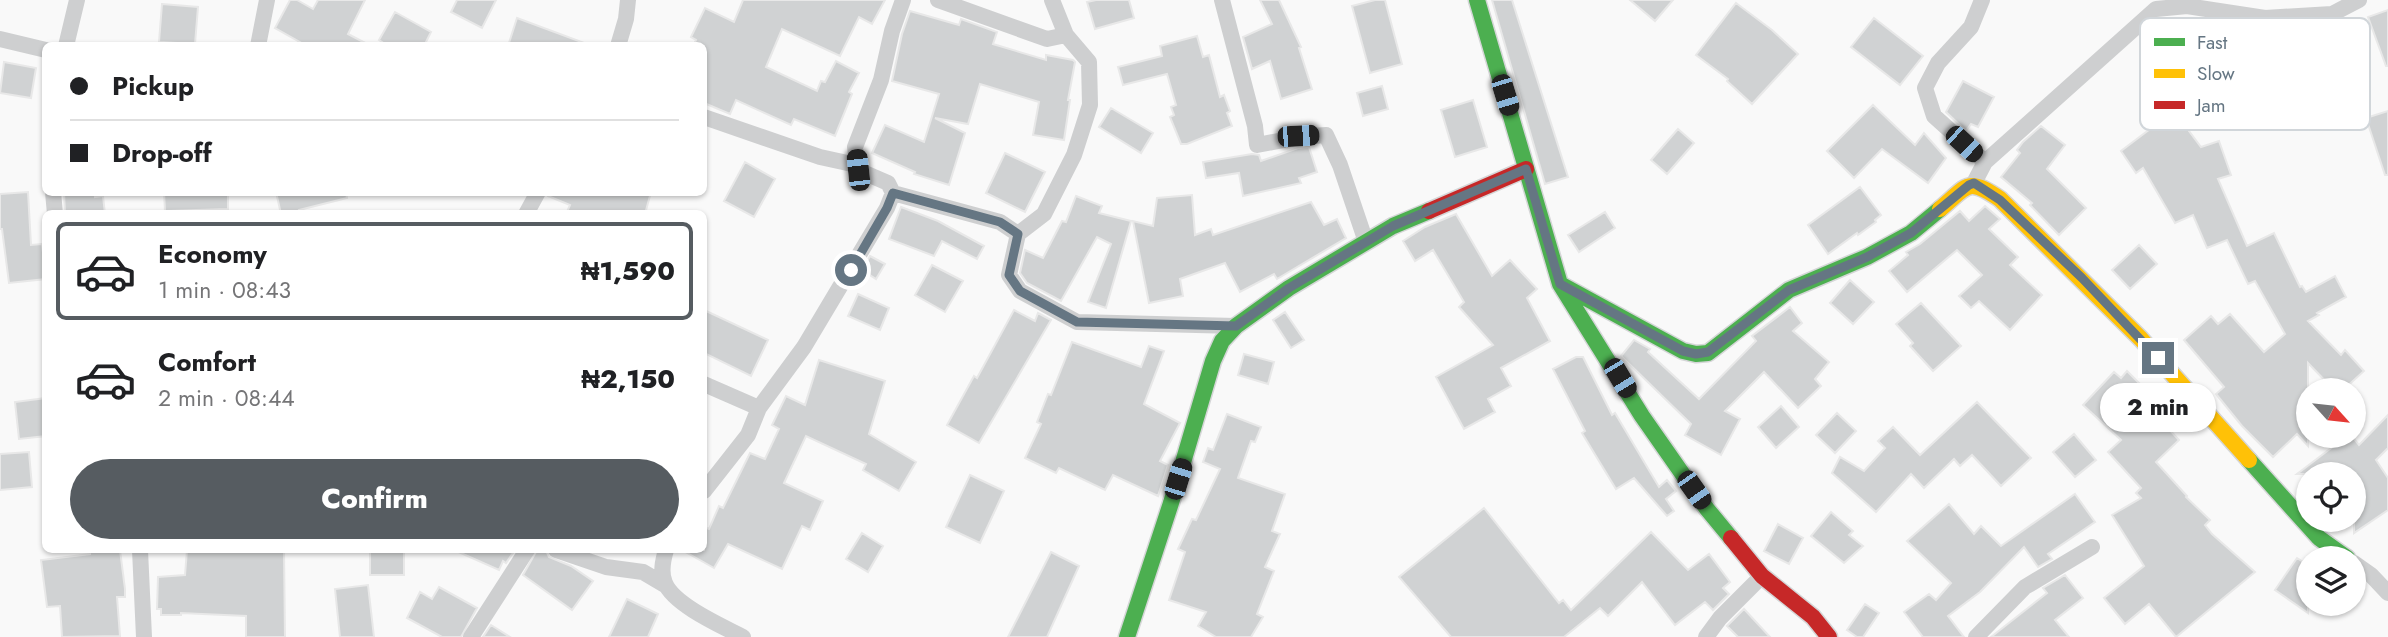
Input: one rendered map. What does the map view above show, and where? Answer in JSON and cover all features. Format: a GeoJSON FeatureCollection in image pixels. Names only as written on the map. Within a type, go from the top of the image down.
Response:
{"type":"FeatureCollection","features":[{"type":"Feature","properties":{"kind":"street"},"geometry":{"type":"LineString","coordinates":[[67,42],[77,0]]}},
{"type":"Feature","properties":{"kind":"street"},"geometry":{"type":"LineString","coordinates":[[259,42],[267,0]]}},
{"type":"Feature","properties":{"kind":"street"},"geometry":{"type":"LineString","coordinates":[[619,42],[628,0]]}},
{"type":"Feature","properties":{"kind":"street"},"geometry":{"type":"LineString","coordinates":[[858,170],[855,147],[881,80],[892,31],[903,0]]}},
{"type":"Feature","properties":{"kind":"street"},"geometry":{"type":"LineString","coordinates":[[938,0],[1047,39],[1066,35]]}},
{"type":"Feature","properties":{"kind":"street"},"geometry":{"type":"LineString","coordinates":[[1052,0],[1066,35],[1089,62],[1090,105],[1074,155],[1044,214],[1018,234],[1009,275],[1020,291],[1077,322],[1236,326]]}},
{"type":"Feature","properties":{"kind":"street"},"geometry":{"type":"LineString","coordinates":[[1222,0],[1255,126],[1257,145],[1298,136],[1326,135],[1340,165],[1366,242]]}},
{"type":"Feature","properties":{"kind":"street"},"geometry":{"type":"LineString","coordinates":[[1477,0],[1560,284],[1643,415],[1738,550],[1762,576],[1813,617],[1829,637]]}},
{"type":"Feature","properties":{"kind":"street"},"geometry":{"type":"LineString","coordinates":[[1982,0],[1972,27],[1938,63],[1925,88],[1934,116],[1985,162]]}},
{"type":"Feature","properties":{"kind":"street"},"geometry":{"type":"LineString","coordinates":[[2147,18],[2157,9],[2187,5],[2265,18],[2332,14],[2359,0]]}},
{"type":"Feature","properties":{"kind":"street"},"geometry":{"type":"LineString","coordinates":[[1560,284],[1683,351],[1696,354],[1708,352],[1789,290],[1893,244],[1911,233],[1974,183],[1985,162],[2140,24]]}},
{"type":"Feature","properties":{"kind":"street"},"geometry":{"type":"LineString","coordinates":[[0,39],[42,49]]}},
{"type":"Feature","properties":{"kind":"street"},"geometry":{"type":"LineString","coordinates":[[707,118],[820,157],[852,164],[858,170],[888,183],[893,193],[1000,222],[1018,234]]}},
{"type":"Feature","properties":{"kind":"street"},"geometry":{"type":"LineString","coordinates":[[1126,637],[1171,503],[1213,361],[1222,341],[1236,326],[1289,288],[1393,226],[1526,169]]}},
{"type":"Feature","properties":{"kind":"street"},"geometry":{"type":"LineString","coordinates":[[1974,183],[2000,200],[2082,278],[2141,339],[2319,538],[2330,546]]}},
{"type":"Feature","properties":{"kind":"street"},"geometry":{"type":"LineString","coordinates":[[707,487],[748,435],[759,408],[804,347],[887,208],[893,193]]}},
{"type":"Feature","properties":{"kind":"street"},"geometry":{"type":"LineString","coordinates":[[707,385],[759,408]]}},
{"type":"Feature","properties":{"kind":"street"},"geometry":{"type":"LineString","coordinates":[[1976,637],[2025,587],[2091,547]]}},
{"type":"Feature","properties":{"kind":"street"},"geometry":{"type":"LineString","coordinates":[[140,553],[144,637]]}},
{"type":"Feature","properties":{"kind":"street"},"geometry":{"type":"LineString","coordinates":[[471,637],[525,553]]}},
{"type":"Feature","properties":{"kind":"street"},"geometry":{"type":"LineString","coordinates":[[564,553],[606,567],[643,572],[665,585],[697,613],[743,637]]}},
{"type":"Feature","properties":{"kind":"street"},"geometry":{"type":"LineString","coordinates":[[665,553],[662,563],[665,585]]}},
{"type":"Feature","properties":{"kind":"street"},"geometry":{"type":"LineString","coordinates":[[2366,572],[2388,593]]}},
{"type":"Feature","properties":{"kind":"street"},"geometry":{"type":"LineString","coordinates":[[1706,637],[1720,618],[1762,576]]}},
{"type":"Feature","properties":{"kind":"building"},"geometry":{"type":"Polygon","coordinates":[[[290,0],[297,0],[313,9],[318,0],[365,0],[348,34],[363,42],[300,42],[275,28],[290,0]]]}},
{"type":"Feature","properties":{"kind":"building"},"geometry":{"type":"Polygon","coordinates":[[[457,0],[496,0],[482,28],[451,12],[457,0]]]}},
{"type":"Feature","properties":{"kind":"building"},"geometry":{"type":"Polygon","coordinates":[[[743,0],[885,0],[872,24],[859,17],[840,56],[782,29],[766,67],[817,91],[836,61],[859,73],[849,92],[852,94],[835,136],[794,119],[791,125],[736,100],[730,114],[707,104],[707,42],[695,42],[691,37],[705,8],[734,22],[743,0]]]}},
{"type":"Feature","properties":{"kind":"building"},"geometry":{"type":"Polygon","coordinates":[[[1129,0],[1134,18],[1095,29],[1087,2],[1129,0]]]}},
{"type":"Feature","properties":{"kind":"building"},"geometry":{"type":"Polygon","coordinates":[[[1260,0],[1279,0],[1301,47],[1299,48],[1312,89],[1281,99],[1270,61],[1252,69],[1243,37],[1272,24],[1260,0]]]}},
{"type":"Feature","properties":{"kind":"building"},"geometry":{"type":"Polygon","coordinates":[[[1385,0],[1402,64],[1370,73],[1352,6],[1385,0]]]}},
{"type":"Feature","properties":{"kind":"building"},"geometry":{"type":"Polygon","coordinates":[[[1492,0],[1512,0],[1568,177],[1545,184],[1492,0]]]}},
{"type":"Feature","properties":{"kind":"building"},"geometry":{"type":"Polygon","coordinates":[[[1630,0],[1673,0],[1655,21],[1630,0]]]}},
{"type":"Feature","properties":{"kind":"building"},"geometry":{"type":"Polygon","coordinates":[[[1736,3],[1798,54],[1752,104],[1727,81],[1728,79],[1696,55],[1736,3]]]}},
{"type":"Feature","properties":{"kind":"building"},"geometry":{"type":"Polygon","coordinates":[[[162,4],[198,7],[195,42],[159,42],[162,4]]]}},
{"type":"Feature","properties":{"kind":"building"},"geometry":{"type":"Polygon","coordinates":[[[2388,10],[2388,66],[2386,66],[2368,17],[2388,10]]]}},
{"type":"Feature","properties":{"kind":"building"},"geometry":{"type":"Polygon","coordinates":[[[910,11],[959,25],[961,19],[997,32],[993,44],[1046,60],[1046,55],[1073,60],[1075,62],[1064,140],[1033,135],[1039,102],[980,84],[968,124],[935,118],[965,133],[949,185],[914,174],[915,172],[872,153],[885,125],[924,142],[939,94],[892,81],[910,11]]]}},
{"type":"Feature","properties":{"kind":"building"},"geometry":{"type":"Polygon","coordinates":[[[395,12],[431,32],[426,42],[379,40],[395,12]]]}},
{"type":"Feature","properties":{"kind":"building"},"geometry":{"type":"Polygon","coordinates":[[[517,18],[582,42],[509,42],[517,18]]]}},
{"type":"Feature","properties":{"kind":"building"},"geometry":{"type":"Polygon","coordinates":[[[1874,18],[1923,56],[1900,85],[1851,47],[1874,18]]]}},
{"type":"Feature","properties":{"kind":"building"},"geometry":{"type":"Polygon","coordinates":[[[1197,36],[1203,57],[1209,55],[1220,97],[1224,95],[1230,111],[1227,113],[1232,126],[1181,144],[1170,117],[1174,115],[1171,107],[1176,105],[1167,74],[1123,85],[1118,67],[1162,56],[1160,46],[1197,36]]]}},
{"type":"Feature","properties":{"kind":"building"},"geometry":{"type":"Polygon","coordinates":[[[4,62],[36,68],[31,98],[0,93],[4,62]]]}},
{"type":"Feature","properties":{"kind":"building"},"geometry":{"type":"Polygon","coordinates":[[[1963,81],[1994,97],[1978,127],[1971,124],[1966,131],[1946,112],[1963,81]]]}},
{"type":"Feature","properties":{"kind":"building"},"geometry":{"type":"Polygon","coordinates":[[[1382,86],[1388,109],[1363,116],[1357,93],[1382,86]]]}},
{"type":"Feature","properties":{"kind":"building"},"geometry":{"type":"Polygon","coordinates":[[[1473,100],[1487,147],[1455,157],[1441,110],[1473,100]]]}},
{"type":"Feature","properties":{"kind":"building"},"geometry":{"type":"Polygon","coordinates":[[[1873,105],[1915,145],[1924,133],[1946,158],[1928,183],[1882,149],[1854,178],[1827,151],[1873,105]]]}},
{"type":"Feature","properties":{"kind":"building"},"geometry":{"type":"Polygon","coordinates":[[[1111,108],[1153,133],[1141,153],[1099,127],[1111,108]]]}},
{"type":"Feature","properties":{"kind":"building"},"geometry":{"type":"Polygon","coordinates":[[[2388,111],[2388,175],[2385,175],[2370,130],[2370,117],[2388,111]]]}},
{"type":"Feature","properties":{"kind":"building"},"geometry":{"type":"Polygon","coordinates":[[[2041,126],[2065,145],[2047,169],[2086,208],[2059,235],[2030,205],[2032,203],[2001,177],[2020,153],[2017,150],[2023,142],[2041,126]]]}},
{"type":"Feature","properties":{"kind":"building"},"geometry":{"type":"Polygon","coordinates":[[[1678,129],[1694,143],[1667,174],[1651,160],[1678,129]]]}},
{"type":"Feature","properties":{"kind":"building"},"geometry":{"type":"Polygon","coordinates":[[[2149,130],[2188,130],[2201,147],[2219,141],[2231,175],[2218,179],[2247,246],[2274,233],[2300,287],[2306,292],[2335,276],[2346,297],[2308,321],[2341,355],[2345,350],[2364,371],[2356,378],[2322,378],[2308,363],[2308,378],[2296,378],[2296,435],[2273,457],[2242,426],[2216,394],[2224,387],[2184,340],[2211,316],[2218,324],[2230,314],[2264,352],[2285,334],[2255,281],[2248,284],[2227,240],[2207,248],[2193,215],[2175,223],[2143,168],[2136,173],[2121,151],[2149,130]]]}},
{"type":"Feature","properties":{"kind":"building"},"geometry":{"type":"Polygon","coordinates":[[[1309,147],[1317,172],[1299,178],[1301,183],[1243,196],[1239,173],[1206,178],[1203,162],[1252,154],[1259,155],[1261,161],[1298,148],[1309,147]]]}},
{"type":"Feature","properties":{"kind":"building"},"geometry":{"type":"Polygon","coordinates":[[[1005,153],[1045,172],[1025,212],[986,193],[1005,153]]]}},
{"type":"Feature","properties":{"kind":"building"},"geometry":{"type":"Polygon","coordinates":[[[745,162],[775,179],[754,217],[724,201],[745,162]]]}},
{"type":"Feature","properties":{"kind":"building"},"geometry":{"type":"Polygon","coordinates":[[[1860,187],[1881,215],[1876,222],[1828,254],[1808,225],[1860,187]]]}},
{"type":"Feature","properties":{"kind":"building"},"geometry":{"type":"Polygon","coordinates":[[[28,192],[31,245],[42,244],[42,279],[9,283],[0,229],[0,194],[28,192]]]}},
{"type":"Feature","properties":{"kind":"building"},"geometry":{"type":"Polygon","coordinates":[[[1192,195],[1195,235],[1211,229],[1213,235],[1311,202],[1324,225],[1337,219],[1346,238],[1277,279],[1274,274],[1240,292],[1225,263],[1180,279],[1183,296],[1149,303],[1133,221],[1153,226],[1157,198],[1192,195]]]}},
{"type":"Feature","properties":{"kind":"building"},"geometry":{"type":"Polygon","coordinates":[[[64,196],[103,196],[105,210],[65,210],[64,196]]]}},
{"type":"Feature","properties":{"kind":"building"},"geometry":{"type":"Polygon","coordinates":[[[164,196],[228,196],[228,209],[165,210],[164,196]]]}},
{"type":"Feature","properties":{"kind":"building"},"geometry":{"type":"Polygon","coordinates":[[[277,196],[347,196],[299,210],[280,210],[277,196]]]}},
{"type":"Feature","properties":{"kind":"building"},"geometry":{"type":"Polygon","coordinates":[[[548,196],[650,196],[646,210],[568,210],[570,205],[548,196]]]}},
{"type":"Feature","properties":{"kind":"building"},"geometry":{"type":"Polygon","coordinates":[[[1076,196],[1102,206],[1099,213],[1131,221],[1106,308],[1088,302],[1111,244],[1097,237],[1061,301],[1027,283],[1020,273],[1025,250],[1043,258],[1062,221],[1066,222],[1076,196]]]}},
{"type":"Feature","properties":{"kind":"building"},"geometry":{"type":"Polygon","coordinates":[[[1985,206],[2000,219],[1989,229],[2018,257],[2010,265],[2042,295],[2010,330],[1979,301],[1971,308],[1959,296],[1982,275],[1957,250],[1907,292],[1889,271],[1908,255],[1906,252],[1960,211],[1969,221],[1985,206]]]}},
{"type":"Feature","properties":{"kind":"building"},"geometry":{"type":"Polygon","coordinates":[[[901,207],[938,221],[984,246],[977,259],[942,241],[934,256],[889,239],[901,207]]]}},
{"type":"Feature","properties":{"kind":"building"},"geometry":{"type":"Polygon","coordinates":[[[1605,212],[1615,228],[1579,252],[1568,235],[1605,212]]]}},
{"type":"Feature","properties":{"kind":"building"},"geometry":{"type":"Polygon","coordinates":[[[1456,214],[1492,276],[1510,260],[1537,289],[1527,298],[1550,341],[1501,368],[1511,386],[1488,399],[1495,412],[1464,429],[1436,377],[1493,345],[1459,307],[1464,302],[1433,250],[1415,261],[1403,241],[1425,227],[1456,214]]]}},
{"type":"Feature","properties":{"kind":"building"},"geometry":{"type":"Polygon","coordinates":[[[2139,245],[2157,264],[2130,289],[2112,270],[2139,245]]]}},
{"type":"Feature","properties":{"kind":"building"},"geometry":{"type":"Polygon","coordinates":[[[870,256],[885,264],[876,279],[862,270],[870,256]]]}},
{"type":"Feature","properties":{"kind":"building"},"geometry":{"type":"Polygon","coordinates":[[[932,265],[963,281],[945,312],[915,295],[932,265]]]}},
{"type":"Feature","properties":{"kind":"building"},"geometry":{"type":"Polygon","coordinates":[[[1850,280],[1874,302],[1853,324],[1830,303],[1850,280]]]}},
{"type":"Feature","properties":{"kind":"building"},"geometry":{"type":"Polygon","coordinates":[[[858,294],[889,308],[880,330],[848,316],[858,294]]]}},
{"type":"Feature","properties":{"kind":"building"},"geometry":{"type":"Polygon","coordinates":[[[1921,303],[1961,346],[1933,371],[1910,346],[1913,343],[1896,324],[1921,303]]]}},
{"type":"Feature","properties":{"kind":"building"},"geometry":{"type":"Polygon","coordinates":[[[1790,307],[1802,323],[1793,331],[1829,362],[1815,379],[1821,386],[1798,408],[1764,372],[1725,411],[1740,419],[1721,455],[1685,435],[1691,424],[1621,356],[1634,340],[1650,349],[1648,352],[1699,399],[1756,341],[1752,336],[1790,307]]]}},
{"type":"Feature","properties":{"kind":"building"},"geometry":{"type":"Polygon","coordinates":[[[1014,310],[1035,321],[1038,313],[1051,320],[979,443],[947,425],[974,376],[977,378],[1014,310]]]}},
{"type":"Feature","properties":{"kind":"building"},"geometry":{"type":"Polygon","coordinates":[[[707,311],[768,340],[751,376],[707,354],[707,311]]]}},
{"type":"Feature","properties":{"kind":"building"},"geometry":{"type":"Polygon","coordinates":[[[1285,312],[1304,340],[1291,348],[1273,320],[1285,312]]]}},
{"type":"Feature","properties":{"kind":"building"},"geometry":{"type":"Polygon","coordinates":[[[1072,342],[1141,367],[1149,346],[1164,351],[1144,404],[1180,423],[1160,461],[1168,465],[1158,496],[1113,475],[1105,490],[1059,468],[1056,473],[1025,458],[1041,424],[1037,422],[1048,394],[1051,395],[1072,342]]]}},
{"type":"Feature","properties":{"kind":"building"},"geometry":{"type":"Polygon","coordinates":[[[1244,354],[1274,362],[1268,384],[1238,375],[1244,354]]]}},
{"type":"Feature","properties":{"kind":"building"},"geometry":{"type":"Polygon","coordinates":[[[1576,357],[1583,357],[1612,415],[1615,413],[1659,487],[1667,480],[1676,491],[1666,499],[1674,511],[1667,516],[1634,478],[1616,489],[1582,433],[1585,431],[1553,369],[1576,357]]]}},
{"type":"Feature","properties":{"kind":"building"},"geometry":{"type":"Polygon","coordinates":[[[819,360],[885,381],[869,434],[916,462],[899,491],[863,470],[866,464],[806,436],[784,483],[823,501],[810,530],[802,526],[782,569],[728,544],[714,568],[687,553],[707,553],[707,528],[709,529],[719,506],[723,508],[750,453],[765,459],[779,429],[772,425],[786,396],[805,405],[819,360]]]}},
{"type":"Feature","properties":{"kind":"building"},"geometry":{"type":"Polygon","coordinates":[[[2127,371],[2140,384],[2135,389],[2143,396],[2141,399],[2179,440],[2156,462],[2210,520],[2205,525],[2212,534],[2255,572],[2176,637],[2149,604],[2125,624],[2104,598],[2144,566],[2112,515],[2141,498],[2136,493],[2141,488],[2108,452],[2121,440],[2083,405],[2114,372],[2121,378],[2127,371]]]}},
{"type":"Feature","properties":{"kind":"building"},"geometry":{"type":"Polygon","coordinates":[[[42,399],[42,436],[19,439],[15,402],[42,399]]]}},
{"type":"Feature","properties":{"kind":"building"},"geometry":{"type":"Polygon","coordinates":[[[1977,402],[2031,458],[2001,486],[1972,455],[1960,466],[1954,459],[1924,488],[1911,474],[1876,512],[1832,473],[1840,457],[1864,471],[1885,448],[1878,441],[1893,427],[1920,455],[1977,402]]]}},
{"type":"Feature","properties":{"kind":"building"},"geometry":{"type":"Polygon","coordinates":[[[1781,406],[1799,427],[1776,448],[1758,427],[1781,406]]]}},
{"type":"Feature","properties":{"kind":"building"},"geometry":{"type":"Polygon","coordinates":[[[1837,413],[1856,431],[1835,453],[1816,435],[1837,413]]]}},
{"type":"Feature","properties":{"kind":"building"},"geometry":{"type":"Polygon","coordinates":[[[1227,414],[1261,427],[1255,442],[1251,441],[1238,478],[1285,494],[1272,531],[1280,534],[1265,567],[1274,571],[1257,614],[1263,617],[1251,637],[1216,637],[1198,626],[1206,612],[1169,600],[1185,552],[1178,549],[1192,519],[1196,520],[1220,469],[1203,462],[1208,448],[1213,450],[1227,414]]]}},
{"type":"Feature","properties":{"kind":"building"},"geometry":{"type":"Polygon","coordinates":[[[2388,415],[2388,448],[2376,460],[2388,478],[2388,510],[2366,525],[2366,462],[2313,462],[2331,448],[2366,448],[2366,438],[2388,415]]]}},
{"type":"Feature","properties":{"kind":"building"},"geometry":{"type":"Polygon","coordinates":[[[2074,434],[2096,460],[2075,477],[2053,452],[2074,434]]]}},
{"type":"Feature","properties":{"kind":"building"},"geometry":{"type":"Polygon","coordinates":[[[29,452],[32,487],[0,490],[0,454],[29,452]]]}},
{"type":"Feature","properties":{"kind":"building"},"geometry":{"type":"Polygon","coordinates":[[[970,475],[1004,491],[980,543],[946,527],[970,475]]]}},
{"type":"Feature","properties":{"kind":"building"},"geometry":{"type":"Polygon","coordinates":[[[2075,494],[2095,522],[2048,554],[2052,559],[2038,567],[2024,547],[1980,592],[1948,616],[1964,637],[1923,637],[1904,612],[1929,594],[1936,600],[1951,583],[1907,541],[1949,504],[1974,534],[1981,526],[2001,546],[2075,494]]]}},
{"type":"Feature","properties":{"kind":"building"},"geometry":{"type":"Polygon","coordinates":[[[1484,508],[1559,603],[1563,600],[1571,610],[1651,532],[1688,570],[1709,554],[1730,582],[1723,588],[1729,594],[1713,610],[1705,602],[1675,625],[1642,582],[1608,616],[1600,608],[1564,637],[1451,637],[1399,577],[1484,508]]]}},
{"type":"Feature","properties":{"kind":"building"},"geometry":{"type":"Polygon","coordinates":[[[1831,512],[1853,531],[1849,535],[1863,546],[1844,563],[1811,536],[1831,512]]]}},
{"type":"Feature","properties":{"kind":"building"},"geometry":{"type":"Polygon","coordinates":[[[1778,524],[1803,538],[1789,564],[1764,551],[1778,524]]]}},
{"type":"Feature","properties":{"kind":"building"},"geometry":{"type":"Polygon","coordinates":[[[862,533],[883,546],[868,572],[846,559],[862,533]]]}},
{"type":"Feature","properties":{"kind":"building"},"geometry":{"type":"Polygon","coordinates":[[[1051,552],[1079,566],[1047,637],[1008,637],[1051,552]]]}},
{"type":"Feature","properties":{"kind":"building"},"geometry":{"type":"Polygon","coordinates":[[[120,553],[125,597],[117,597],[120,636],[62,637],[60,606],[47,607],[41,560],[120,553]]]}},
{"type":"Feature","properties":{"kind":"building"},"geometry":{"type":"Polygon","coordinates":[[[187,553],[284,553],[285,637],[246,637],[246,616],[181,613],[161,615],[161,609],[157,609],[158,577],[185,575],[187,553]]]}},
{"type":"Feature","properties":{"kind":"building"},"geometry":{"type":"Polygon","coordinates":[[[370,553],[404,553],[404,575],[370,575],[370,553]]]}},
{"type":"Feature","properties":{"kind":"building"},"geometry":{"type":"Polygon","coordinates":[[[461,553],[513,553],[506,563],[503,561],[499,570],[461,553]]]}},
{"type":"Feature","properties":{"kind":"building"},"geometry":{"type":"Polygon","coordinates":[[[535,553],[547,553],[549,557],[571,566],[593,581],[572,610],[523,575],[535,553]]]}},
{"type":"Feature","properties":{"kind":"building"},"geometry":{"type":"Polygon","coordinates":[[[2296,559],[2296,605],[2275,590],[2296,559]]]}},
{"type":"Feature","properties":{"kind":"building"},"geometry":{"type":"Polygon","coordinates":[[[2065,575],[2083,598],[2055,620],[2069,637],[1991,637],[2047,593],[2043,588],[2065,575]]]}},
{"type":"Feature","properties":{"kind":"building"},"geometry":{"type":"Polygon","coordinates":[[[368,585],[374,637],[340,637],[335,589],[368,585]]]}},
{"type":"Feature","properties":{"kind":"building"},"geometry":{"type":"Polygon","coordinates":[[[439,587],[477,608],[461,637],[442,637],[407,618],[420,592],[432,599],[439,587]]]}},
{"type":"Feature","properties":{"kind":"building"},"geometry":{"type":"Polygon","coordinates":[[[627,599],[658,614],[648,637],[609,637],[627,599]]]}},
{"type":"Feature","properties":{"kind":"building"},"geometry":{"type":"Polygon","coordinates":[[[1865,604],[1879,613],[1863,637],[1857,637],[1847,630],[1865,604]]]}},
{"type":"Feature","properties":{"kind":"building"},"geometry":{"type":"Polygon","coordinates":[[[1744,609],[1770,637],[1738,637],[1727,626],[1744,609]]]}},
{"type":"Feature","properties":{"kind":"building"},"geometry":{"type":"Polygon","coordinates":[[[491,625],[510,637],[483,637],[491,625]]]}},
{"type":"Feature","properties":{"kind":"traffic: fast"},"geometry":{"type":"LineString","coordinates":[[1477,0],[1560,284],[1642,416],[1707,509],[1731,538]]}},
{"type":"Feature","properties":{"kind":"traffic: fast"},"geometry":{"type":"LineString","coordinates":[[1560,284],[1683,351],[1708,353],[1789,290],[1867,257],[1911,233],[1940,209]]}},
{"type":"Feature","properties":{"kind":"traffic: fast"},"geometry":{"type":"LineString","coordinates":[[1127,637],[1171,503],[1213,361],[1222,341],[1236,326],[1289,288],[1393,226],[1429,211]]}},
{"type":"Feature","properties":{"kind":"traffic: fast"},"geometry":{"type":"LineString","coordinates":[[2249,460],[2319,538],[2330,546]]}},
{"type":"Feature","properties":{"kind":"traffic: slow"},"geometry":{"type":"LineString","coordinates":[[1940,209],[1962,190],[1973,186],[2000,199],[2141,339],[2249,460]]}},
{"type":"Feature","properties":{"kind":"traffic: jam"},"geometry":{"type":"LineString","coordinates":[[1429,211],[1526,169]]}},
{"type":"Feature","properties":{"kind":"traffic: jam"},"geometry":{"type":"LineString","coordinates":[[1731,538],[1762,576],[1813,617],[1829,637]]}},
{"type":"Feature","properties":{"kind":"route"},"geometry":{"type":"LineString","coordinates":[[851,270],[893,193],[1000,222],[1018,234],[1009,275],[1020,291],[1077,322],[1236,326],[1289,288],[1393,226],[1526,169],[1560,284],[1683,351],[1696,354],[1708,352],[1789,290],[1867,257],[1911,233],[1974,183],[2000,200],[2082,278],[2158,358]]}}]}
